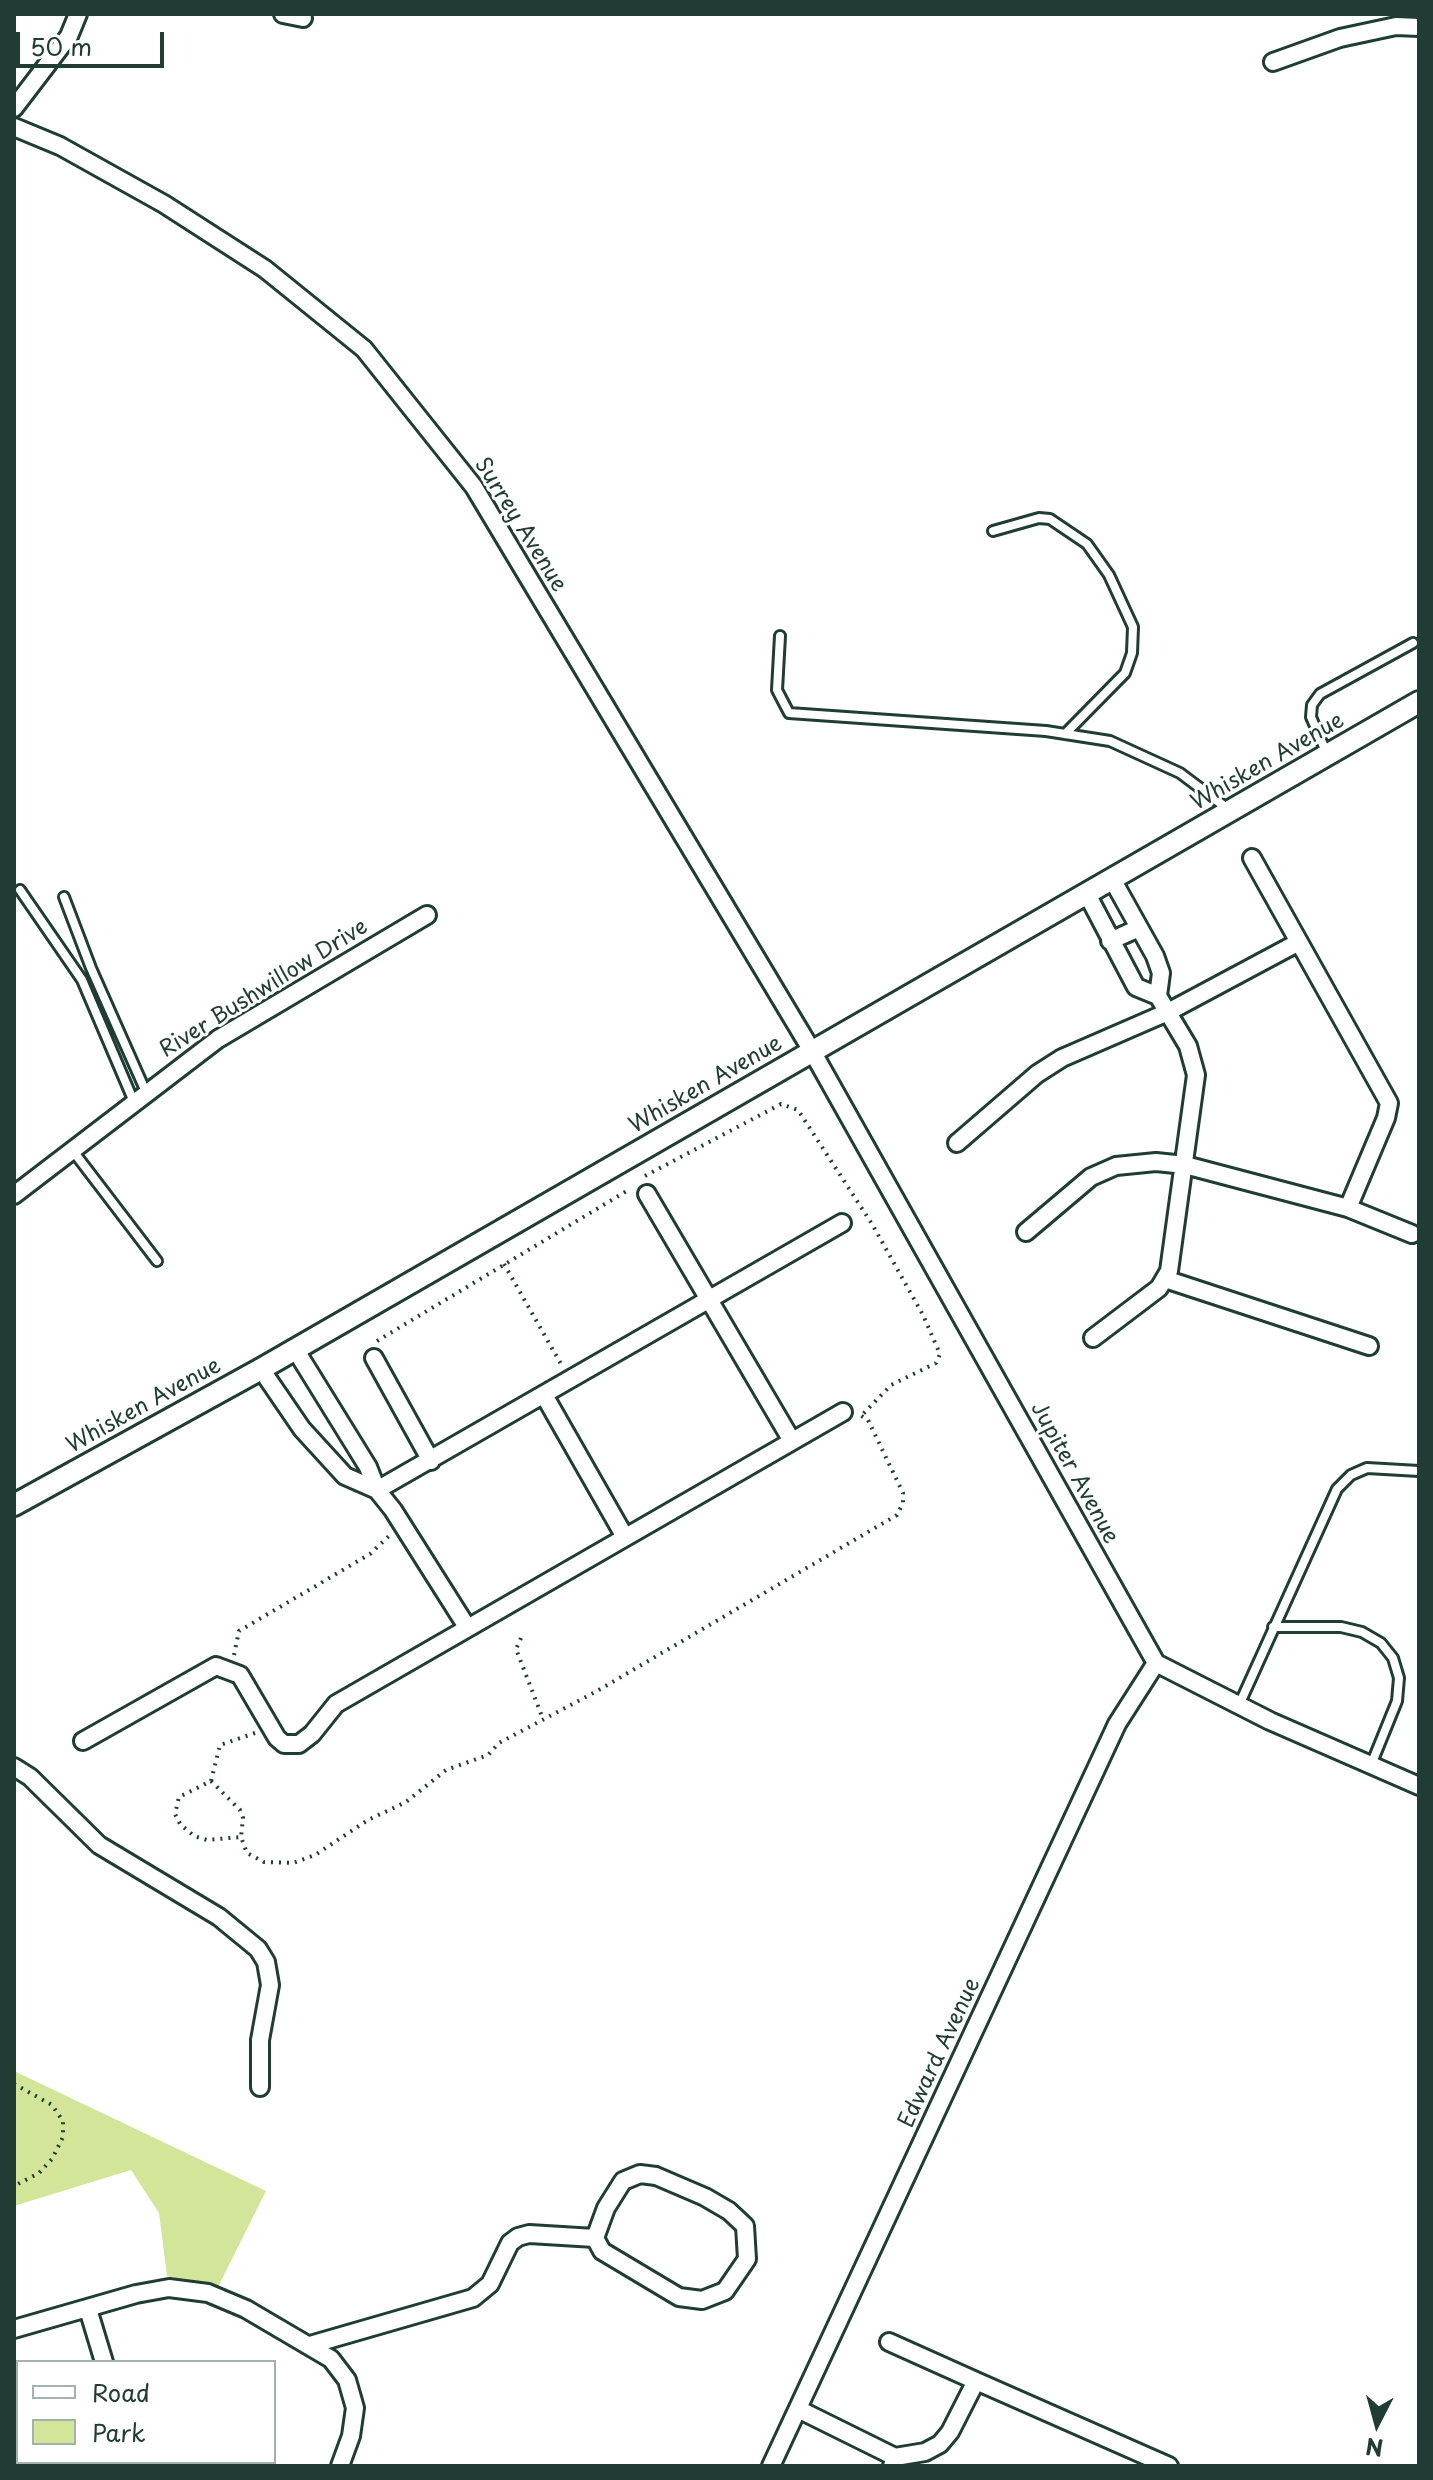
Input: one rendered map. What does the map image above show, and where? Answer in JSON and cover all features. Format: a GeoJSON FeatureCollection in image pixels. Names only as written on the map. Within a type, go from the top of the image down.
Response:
{"type":"FeatureCollection","features":[{"type":"Feature","properties":{"kind":"street"},"geometry":{"type":"LineString","coordinates":[[14,108],[69,36],[78,14]]}},
{"type":"Feature","properties":{"kind":"street"},"geometry":{"type":"LineString","coordinates":[[283,14],[303,18]]}},
{"type":"Feature","properties":{"kind":"street"},"geometry":{"type":"LineString","coordinates":[[1273,62],[1340,38],[1396,26],[1419,27]]}},
{"type":"Feature","properties":{"kind":"street","name":"Surrey Avenue"},"geometry":{"type":"LineString","coordinates":[[14,127],[60,146],[164,204],[265,269],[364,349],[474,487],[812,1051]]}},
{"type":"Feature","properties":{"kind":"street","name":"Whisken Avenue"},"geometry":{"type":"LineString","coordinates":[[14,1505],[261,1369],[1419,702]]}},
{"type":"Feature","properties":{"kind":"street"},"geometry":{"type":"LineString","coordinates":[[1252,858],[1389,1103],[1386,1118],[1348,1208]]}},
{"type":"Feature","properties":{"kind":"street"},"geometry":{"type":"LineString","coordinates":[[1112,879],[1161,973],[1158,996]]}},
{"type":"Feature","properties":{"kind":"street"},"geometry":{"type":"LineString","coordinates":[[1087,894],[1136,987],[1158,996],[1168,1012],[1188,1046],[1196,1075],[1169,1271],[1140,1304],[1093,1338]]}},
{"type":"Feature","properties":{"kind":"street","name":"River Bushwillow Drive"},"geometry":{"type":"LineString","coordinates":[[14,1195],[218,1039],[427,915]]}},
{"type":"Feature","properties":{"kind":"street"},"geometry":{"type":"LineString","coordinates":[[1110,941],[1139,928]]}},
{"type":"Feature","properties":{"kind":"street"},"geometry":{"type":"LineString","coordinates":[[957,1143],[1037,1074],[1062,1058],[1168,1012],[1299,942]]}},
{"type":"Feature","properties":{"kind":"street","name":"Jupiter Avenue"},"geometry":{"type":"LineString","coordinates":[[812,1051],[1156,1663]]}},
{"type":"Feature","properties":{"kind":"street"},"geometry":{"type":"LineString","coordinates":[[1026,1232],[1091,1177],[1116,1166],[1156,1162],[1185,1165],[1348,1208],[1412,1234]]}},
{"type":"Feature","properties":{"kind":"street"},"geometry":{"type":"LineString","coordinates":[[643,1186],[792,1441]]}},
{"type":"Feature","properties":{"kind":"street"},"geometry":{"type":"LineString","coordinates":[[377,1490],[842,1223]]}},
{"type":"Feature","properties":{"kind":"street"},"geometry":{"type":"LineString","coordinates":[[1165,1279],[1369,1346]]}},
{"type":"Feature","properties":{"kind":"street"},"geometry":{"type":"LineString","coordinates":[[295,1349],[368,1467],[377,1490],[405,1527],[467,1627]]}},
{"type":"Feature","properties":{"kind":"street"},"geometry":{"type":"LineString","coordinates":[[374,1358],[431,1461]]}},
{"type":"Feature","properties":{"kind":"street"},"geometry":{"type":"LineString","coordinates":[[261,1369],[302,1429],[345,1476],[377,1490]]}},
{"type":"Feature","properties":{"kind":"street"},"geometry":{"type":"LineString","coordinates":[[544,1395],[625,1537]]}},
{"type":"Feature","properties":{"kind":"street"},"geometry":{"type":"LineString","coordinates":[[83,1741],[216,1666],[234,1670],[268,1726],[284,1744],[299,1744],[312,1734],[336,1704],[843,1412]]}},
{"type":"Feature","properties":{"kind":"street"},"geometry":{"type":"LineString","coordinates":[[1156,1663],[1238,1705],[1419,1786]]}},
{"type":"Feature","properties":{"kind":"street","name":"Edward Avenue"},"geometry":{"type":"LineString","coordinates":[[771,2466],[1117,1724],[1156,1663]]}},
{"type":"Feature","properties":{"kind":"street"},"geometry":{"type":"LineString","coordinates":[[14,1767],[30,1777],[99,1845],[219,1917],[258,1949],[266,1962],[270,1985],[260,2040],[260,2087]]}},
{"type":"Feature","properties":{"kind":"street"},"geometry":{"type":"LineString","coordinates":[[640,2174],[656,2176],[705,2197],[738,2218],[747,2234],[747,2259],[725,2291],[702,2300],[690,2299],[645,2279],[608,2256],[595,2238],[606,2208],[623,2181],[640,2174]]}},
{"type":"Feature","properties":{"kind":"street"},"geometry":{"type":"LineString","coordinates":[[310,2345],[473,2298],[490,2284],[510,2243],[518,2237],[529,2234],[595,2238]]}},
{"type":"Feature","properties":{"kind":"street"},"geometry":{"type":"LineString","coordinates":[[14,2329],[136,2294],[191,2289],[246,2309],[331,2359],[347,2380],[355,2408],[351,2436],[340,2466]]}},
{"type":"Feature","properties":{"kind":"street"},"geometry":{"type":"LineString","coordinates":[[88,2309],[103,2360]]}},
{"type":"Feature","properties":{"kind":"street"},"geometry":{"type":"LineString","coordinates":[[889,2342],[1169,2466]]}},
{"type":"Feature","properties":{"kind":"street"},"geometry":{"type":"LineString","coordinates":[[798,2409],[894,2462],[940,2444],[950,2432],[976,2381]]}},
{"type":"Feature","properties":{"kind":"lane"},"geometry":{"type":"LineString","coordinates":[[993,531],[1039,518],[1050,519],[1087,544],[1109,575],[1133,627],[1132,653],[1125,673],[1065,734]]}},
{"type":"Feature","properties":{"kind":"lane"},"geometry":{"type":"LineString","coordinates":[[780,636],[777,690],[782,705],[798,716],[1065,734],[1110,741],[1145,754],[1180,773],[1232,812]]}},
{"type":"Feature","properties":{"kind":"lane"},"geometry":{"type":"LineString","coordinates":[[1327,755],[1311,717],[1312,705],[1320,694],[1413,643]]}},
{"type":"Feature","properties":{"kind":"lane"},"geometry":{"type":"LineString","coordinates":[[20,890],[82,980],[140,1097]]}},
{"type":"Feature","properties":{"kind":"lane"},"geometry":{"type":"LineString","coordinates":[[64,897],[140,1097]]}},
{"type":"Feature","properties":{"kind":"lane"},"geometry":{"type":"LineString","coordinates":[[73,1151],[157,1261]]}},
{"type":"Feature","properties":{"kind":"lane"},"geometry":{"type":"LineString","coordinates":[[1238,1705],[1337,1489],[1351,1475],[1367,1468],[1419,1471]]}},
{"type":"Feature","properties":{"kind":"lane"},"geometry":{"type":"LineString","coordinates":[[1273,1627],[1341,1627],[1362,1632],[1381,1643],[1393,1658],[1399,1678],[1397,1701],[1371,1765]]}},
{"type":"Feature","properties":{"kind":"path"},"geometry":{"type":"LineString","coordinates":[[643,1186],[781,1104],[798,1110],[872,1224],[923,1315],[940,1354],[936,1363],[891,1385],[862,1415]]}},
{"type":"Feature","properties":{"kind":"path"},"geometry":{"type":"LineString","coordinates":[[374,1358],[373,1345],[382,1337],[625,1194],[632,1186]]}},
{"type":"Feature","properties":{"kind":"path"},"geometry":{"type":"LineString","coordinates":[[504,1264],[570,1380]]}},
{"type":"Feature","properties":{"kind":"path"},"geometry":{"type":"LineString","coordinates":[[211,1781],[240,1810],[243,1818],[241,1837],[247,1853],[264,1862],[304,1860],[368,1820],[406,1802],[446,1770],[488,1755],[499,1743],[897,1515],[903,1503],[903,1493],[868,1420],[862,1415],[843,1412]]}},
{"type":"Feature","properties":{"kind":"path"},"geometry":{"type":"LineString","coordinates":[[234,1670],[234,1650],[239,1631],[370,1554],[381,1541],[405,1527]]}},
{"type":"Feature","properties":{"kind":"path"},"geometry":{"type":"LineString","coordinates":[[521,1638],[516,1649],[543,1719]]}},
{"type":"Feature","properties":{"kind":"path"},"geometry":{"type":"LineString","coordinates":[[241,1837],[207,1840],[194,1836],[180,1824],[175,1814],[179,1797],[211,1781],[220,1745],[268,1726]]}},
{"type":"Feature","properties":{"kind":"path"},"geometry":{"type":"LineString","coordinates":[[14,2084],[52,2105],[63,2121],[63,2137],[52,2159],[39,2173],[14,2186]]}},
{"type":"Feature","properties":{"kind":"green space"},"geometry":{"type":"Polygon","coordinates":[[[14,2071],[266,2191],[218,2287],[167,2276],[159,2213],[131,2170],[14,2206],[14,2071]]]}}]}
